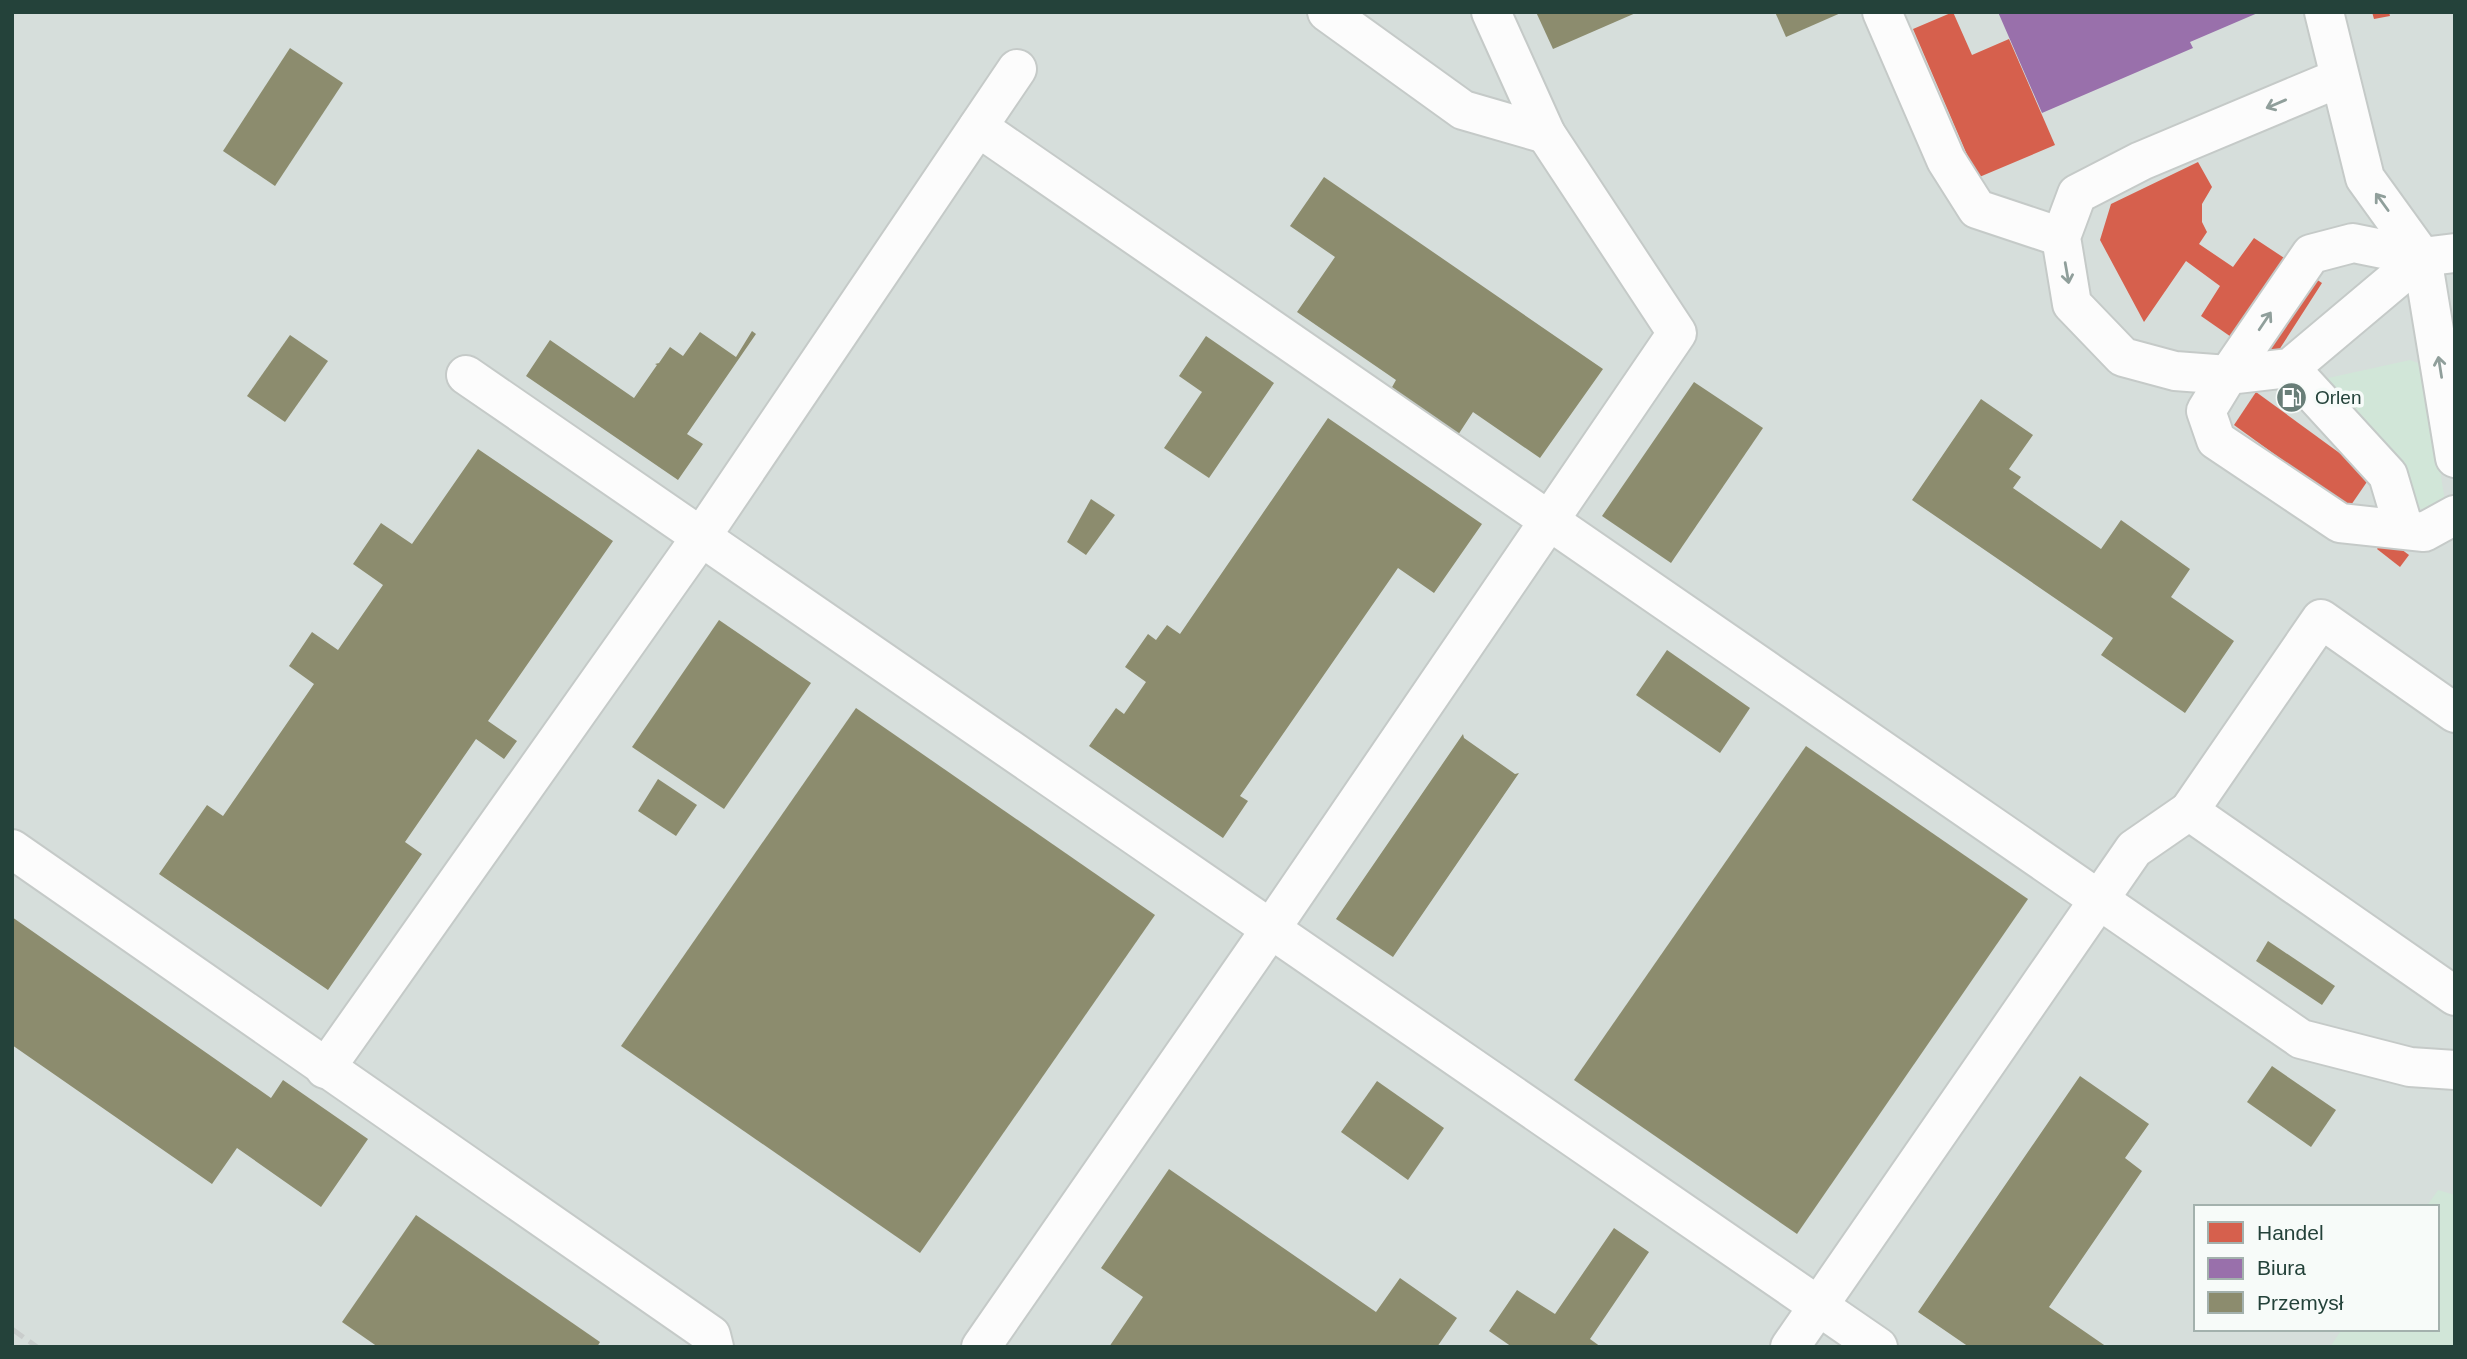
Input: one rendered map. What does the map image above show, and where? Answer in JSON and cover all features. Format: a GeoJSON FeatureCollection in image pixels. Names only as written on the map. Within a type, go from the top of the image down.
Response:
{"type":"FeatureCollection","features":[{"type":"Feature","properties":{"kind":"lane"},"geometry":{"type":"LineString","coordinates":[[1326,12],[1463,110],[1546,134]]}},
{"type":"Feature","properties":{"kind":"lane"},"geometry":{"type":"LineString","coordinates":[[981,1347],[1270,930],[1677,333],[1546,134],[1492,12]]}},
{"type":"Feature","properties":{"kind":"lane"},"geometry":{"type":"LineString","coordinates":[[1882,12],[1946,160],[1977,209],[2061,237]]}},
{"type":"Feature","properties":{"kind":"lane"},"geometry":{"type":"LineString","coordinates":[[2324,12],[2365,178],[2439,255],[2455,458]]}},
{"type":"Feature","properties":{"kind":"lane"},"geometry":{"type":"LineString","coordinates":[[325,1069],[701,537],[1017,69]]}},
{"type":"Feature","properties":{"kind":"lane"},"geometry":{"type":"LineString","coordinates":[[2339,78],[2141,161],[2077,194],[2061,237],[2072,304],[2123,357],[2175,371],[2228,375],[2290,368],[2439,255]]}},
{"type":"Feature","properties":{"kind":"lane"},"geometry":{"type":"LineString","coordinates":[[978,127],[2301,1039],[2410,1067],[2455,1070]]}},
{"type":"Feature","properties":{"kind":"lane"},"geometry":{"type":"LineString","coordinates":[[2439,255],[2353,243],[2311,254],[2206,411],[2216,440],[2340,523],[2424,532],[2455,515]]}},
{"type":"Feature","properties":{"kind":"lane"},"geometry":{"type":"LineString","coordinates":[[2290,368],[2388,475],[2404,529]]}},
{"type":"Feature","properties":{"kind":"lane"},"geometry":{"type":"LineString","coordinates":[[467,375],[1878,1347]]}},
{"type":"Feature","properties":{"kind":"lane"},"geometry":{"type":"LineString","coordinates":[[1790,1347],[2134,849],[2189,811],[2321,619],[2455,713]]}},
{"type":"Feature","properties":{"kind":"lane"},"geometry":{"type":"LineString","coordinates":[[2189,811],[2455,996]]}},
{"type":"Feature","properties":{"kind":"lane"},"geometry":{"type":"LineString","coordinates":[[12,849],[711,1335],[714,1347]]}},
{"type":"Feature","properties":{"kind":"shaded area"},"geometry":{"type":"Polygon","coordinates":[[[12,12],[2455,12],[2455,1347],[12,1347],[12,12]]]}},
{"type":"Feature","properties":{"kind":"green space"},"geometry":{"type":"Polygon","coordinates":[[[2410,360],[2423,365],[2445,501],[2431,510],[2416,508],[2324,386],[2328,378],[2410,360]]]}},
{"type":"Feature","properties":{"kind":"green space"},"geometry":{"type":"Polygon","coordinates":[[[2438,1190],[2455,1195],[2455,1347],[2330,1347],[2341,1331],[2439,1331],[2439,1205],[2427,1205],[2438,1190]]]}},
{"type":"Feature","properties":{"kind":"building: Handel"},"geometry":{"type":"Polygon","coordinates":[[[1953,12],[1972,55],[2009,39],[2055,145],[1977,178],[1913,29],[1953,12]]]}},
{"type":"Feature","properties":{"kind":"building: Handel"},"geometry":{"type":"Polygon","coordinates":[[[2372,12],[2389,12],[2390,16],[2374,19],[2372,12]]]}},
{"type":"Feature","properties":{"kind":"building: Handel"},"geometry":{"type":"Polygon","coordinates":[[[2198,162],[2212,187],[2202,204],[2202,222],[2207,232],[2199,244],[2233,267],[2254,238],[2322,283],[2270,364],[2201,316],[2220,286],[2186,261],[2144,322],[2100,240],[2111,204],[2198,162]]]}},
{"type":"Feature","properties":{"kind":"building: Handel"},"geometry":{"type":"Polygon","coordinates":[[[2256,392],[2371,476],[2349,508],[2234,425],[2256,392]]]}},
{"type":"Feature","properties":{"kind":"building: Handel"},"geometry":{"type":"Polygon","coordinates":[[[2385,537],[2409,555],[2400,567],[2377,549],[2385,537]]]}},
{"type":"Feature","properties":{"kind":"building: Biura"},"geometry":{"type":"Polygon","coordinates":[[[1998,12],[2260,12],[2190,42],[2193,48],[2042,113],[1998,12]]]}},
{"type":"Feature","properties":{"kind":"building: Przemysł"},"geometry":{"type":"Polygon","coordinates":[[[1536,12],[1638,12],[1553,49],[1536,12]]]}},
{"type":"Feature","properties":{"kind":"building: Przemysł"},"geometry":{"type":"Polygon","coordinates":[[[1775,12],[1843,12],[1786,37],[1775,12]]]}},
{"type":"Feature","properties":{"kind":"building: Przemysł"},"geometry":{"type":"Polygon","coordinates":[[[290,48],[343,83],[275,186],[223,151],[290,48]]]}},
{"type":"Feature","properties":{"kind":"building: Przemysł"},"geometry":{"type":"Polygon","coordinates":[[[1324,177],[1603,369],[1540,458],[1473,412],[1458,435],[1391,389],[1396,380],[1297,312],[1335,257],[1290,226],[1324,177]]]}},
{"type":"Feature","properties":{"kind":"building: Przemysł"},"geometry":{"type":"Polygon","coordinates":[[[752,331],[756,334],[687,434],[703,444],[678,480],[526,376],[550,340],[634,398],[657,365],[655,364],[659,363],[670,347],[683,356],[700,332],[736,357],[752,331]]]}},
{"type":"Feature","properties":{"kind":"building: Przemysł"},"geometry":{"type":"Polygon","coordinates":[[[290,335],[328,361],[285,422],[247,396],[290,335]]]}},
{"type":"Feature","properties":{"kind":"building: Przemysł"},"geometry":{"type":"Polygon","coordinates":[[[1206,336],[1274,383],[1209,478],[1164,448],[1202,392],[1179,376],[1206,336]]]}},
{"type":"Feature","properties":{"kind":"building: Przemysł"},"geometry":{"type":"Polygon","coordinates":[[[1694,382],[1763,428],[1671,563],[1602,516],[1694,382]]]}},
{"type":"Feature","properties":{"kind":"building: Przemysł"},"geometry":{"type":"Polygon","coordinates":[[[1981,399],[2033,435],[2009,469],[2021,477],[2013,488],[2101,549],[2121,520],[2190,569],[2171,597],[2234,641],[2185,713],[2101,655],[2113,638],[1912,500],[1981,399]]]}},
{"type":"Feature","properties":{"kind":"building: Przemysł"},"geometry":{"type":"Polygon","coordinates":[[[1328,418],[1482,524],[1434,593],[1398,568],[1240,796],[1248,801],[1223,838],[1089,746],[1116,708],[1124,714],[1146,682],[1125,667],[1148,634],[1156,640],[1167,625],[1180,634],[1328,418]]]}},
{"type":"Feature","properties":{"kind":"building: Przemysł"},"geometry":{"type":"Polygon","coordinates":[[[478,449],[613,541],[488,721],[517,741],[504,759],[476,739],[405,842],[422,854],[328,990],[159,874],[207,805],[223,816],[314,684],[289,666],[312,632],[338,650],[383,585],[353,564],[381,523],[412,544],[478,449]]]}},
{"type":"Feature","properties":{"kind":"building: Przemysł"},"geometry":{"type":"Polygon","coordinates":[[[1091,499],[1115,515],[1086,555],[1067,542],[1091,499]]]}},
{"type":"Feature","properties":{"kind":"building: Przemysł"},"geometry":{"type":"Polygon","coordinates":[[[719,620],[811,683],[724,809],[632,747],[719,620]]]}},
{"type":"Feature","properties":{"kind":"building: Przemysł"},"geometry":{"type":"Polygon","coordinates":[[[1667,650],[1750,708],[1720,753],[1636,695],[1667,650]]]}},
{"type":"Feature","properties":{"kind":"building: Przemysł"},"geometry":{"type":"Polygon","coordinates":[[[856,708],[1155,915],[920,1253],[621,1046],[856,708]]]}},
{"type":"Feature","properties":{"kind":"building: Przemysł"},"geometry":{"type":"Polygon","coordinates":[[[1463,734],[1464,738],[1515,774],[1519,773],[1393,957],[1336,919],[1463,734]]]}},
{"type":"Feature","properties":{"kind":"building: Przemysł"},"geometry":{"type":"Polygon","coordinates":[[[1806,746],[2028,899],[1797,1234],[1574,1080],[1806,746]]]}},
{"type":"Feature","properties":{"kind":"building: Przemysł"},"geometry":{"type":"Polygon","coordinates":[[[658,779],[697,805],[676,836],[638,811],[658,779]]]}},
{"type":"Feature","properties":{"kind":"building: Przemysł"},"geometry":{"type":"Polygon","coordinates":[[[12,917],[271,1098],[283,1080],[368,1139],[321,1207],[237,1148],[212,1184],[12,1045],[12,917]]]}},
{"type":"Feature","properties":{"kind":"building: Przemysł"},"geometry":{"type":"Polygon","coordinates":[[[2268,941],[2335,986],[2322,1005],[2256,961],[2268,941]]]}},
{"type":"Feature","properties":{"kind":"building: Przemysł"},"geometry":{"type":"Polygon","coordinates":[[[2272,1066],[2336,1110],[2311,1147],[2247,1102],[2272,1066]]]}},
{"type":"Feature","properties":{"kind":"building: Przemysł"},"geometry":{"type":"Polygon","coordinates":[[[2080,1076],[2149,1124],[2125,1158],[2142,1171],[2049,1307],[2107,1347],[1969,1347],[1918,1312],[2080,1076]]]}},
{"type":"Feature","properties":{"kind":"building: Przemysł"},"geometry":{"type":"Polygon","coordinates":[[[1377,1081],[1444,1128],[1408,1180],[1341,1132],[1377,1081]]]}},
{"type":"Feature","properties":{"kind":"building: Przemysł"},"geometry":{"type":"Polygon","coordinates":[[[1169,1169],[1376,1312],[1400,1278],[1457,1318],[1437,1347],[1109,1347],[1143,1297],[1101,1268],[1169,1169]]]}},
{"type":"Feature","properties":{"kind":"building: Przemysł"},"geometry":{"type":"Polygon","coordinates":[[[416,1215],[600,1342],[597,1347],[378,1347],[342,1322],[416,1215]]]}},
{"type":"Feature","properties":{"kind":"building: Przemysł"},"geometry":{"type":"Polygon","coordinates":[[[1614,1228],[1649,1252],[1590,1339],[1601,1347],[1512,1347],[1489,1331],[1517,1290],[1555,1314],[1614,1228]]]}},
{"type":"Feature","properties":{"kind":"railway"},"geometry":{"type":"LineString","coordinates":[[12,1329],[37,1347]]}},
{"type":"Feature","properties":{"kind":"place","name":"Orlen"},"geometry":{"type":"Point","coordinates":[2292,397]}}]}
